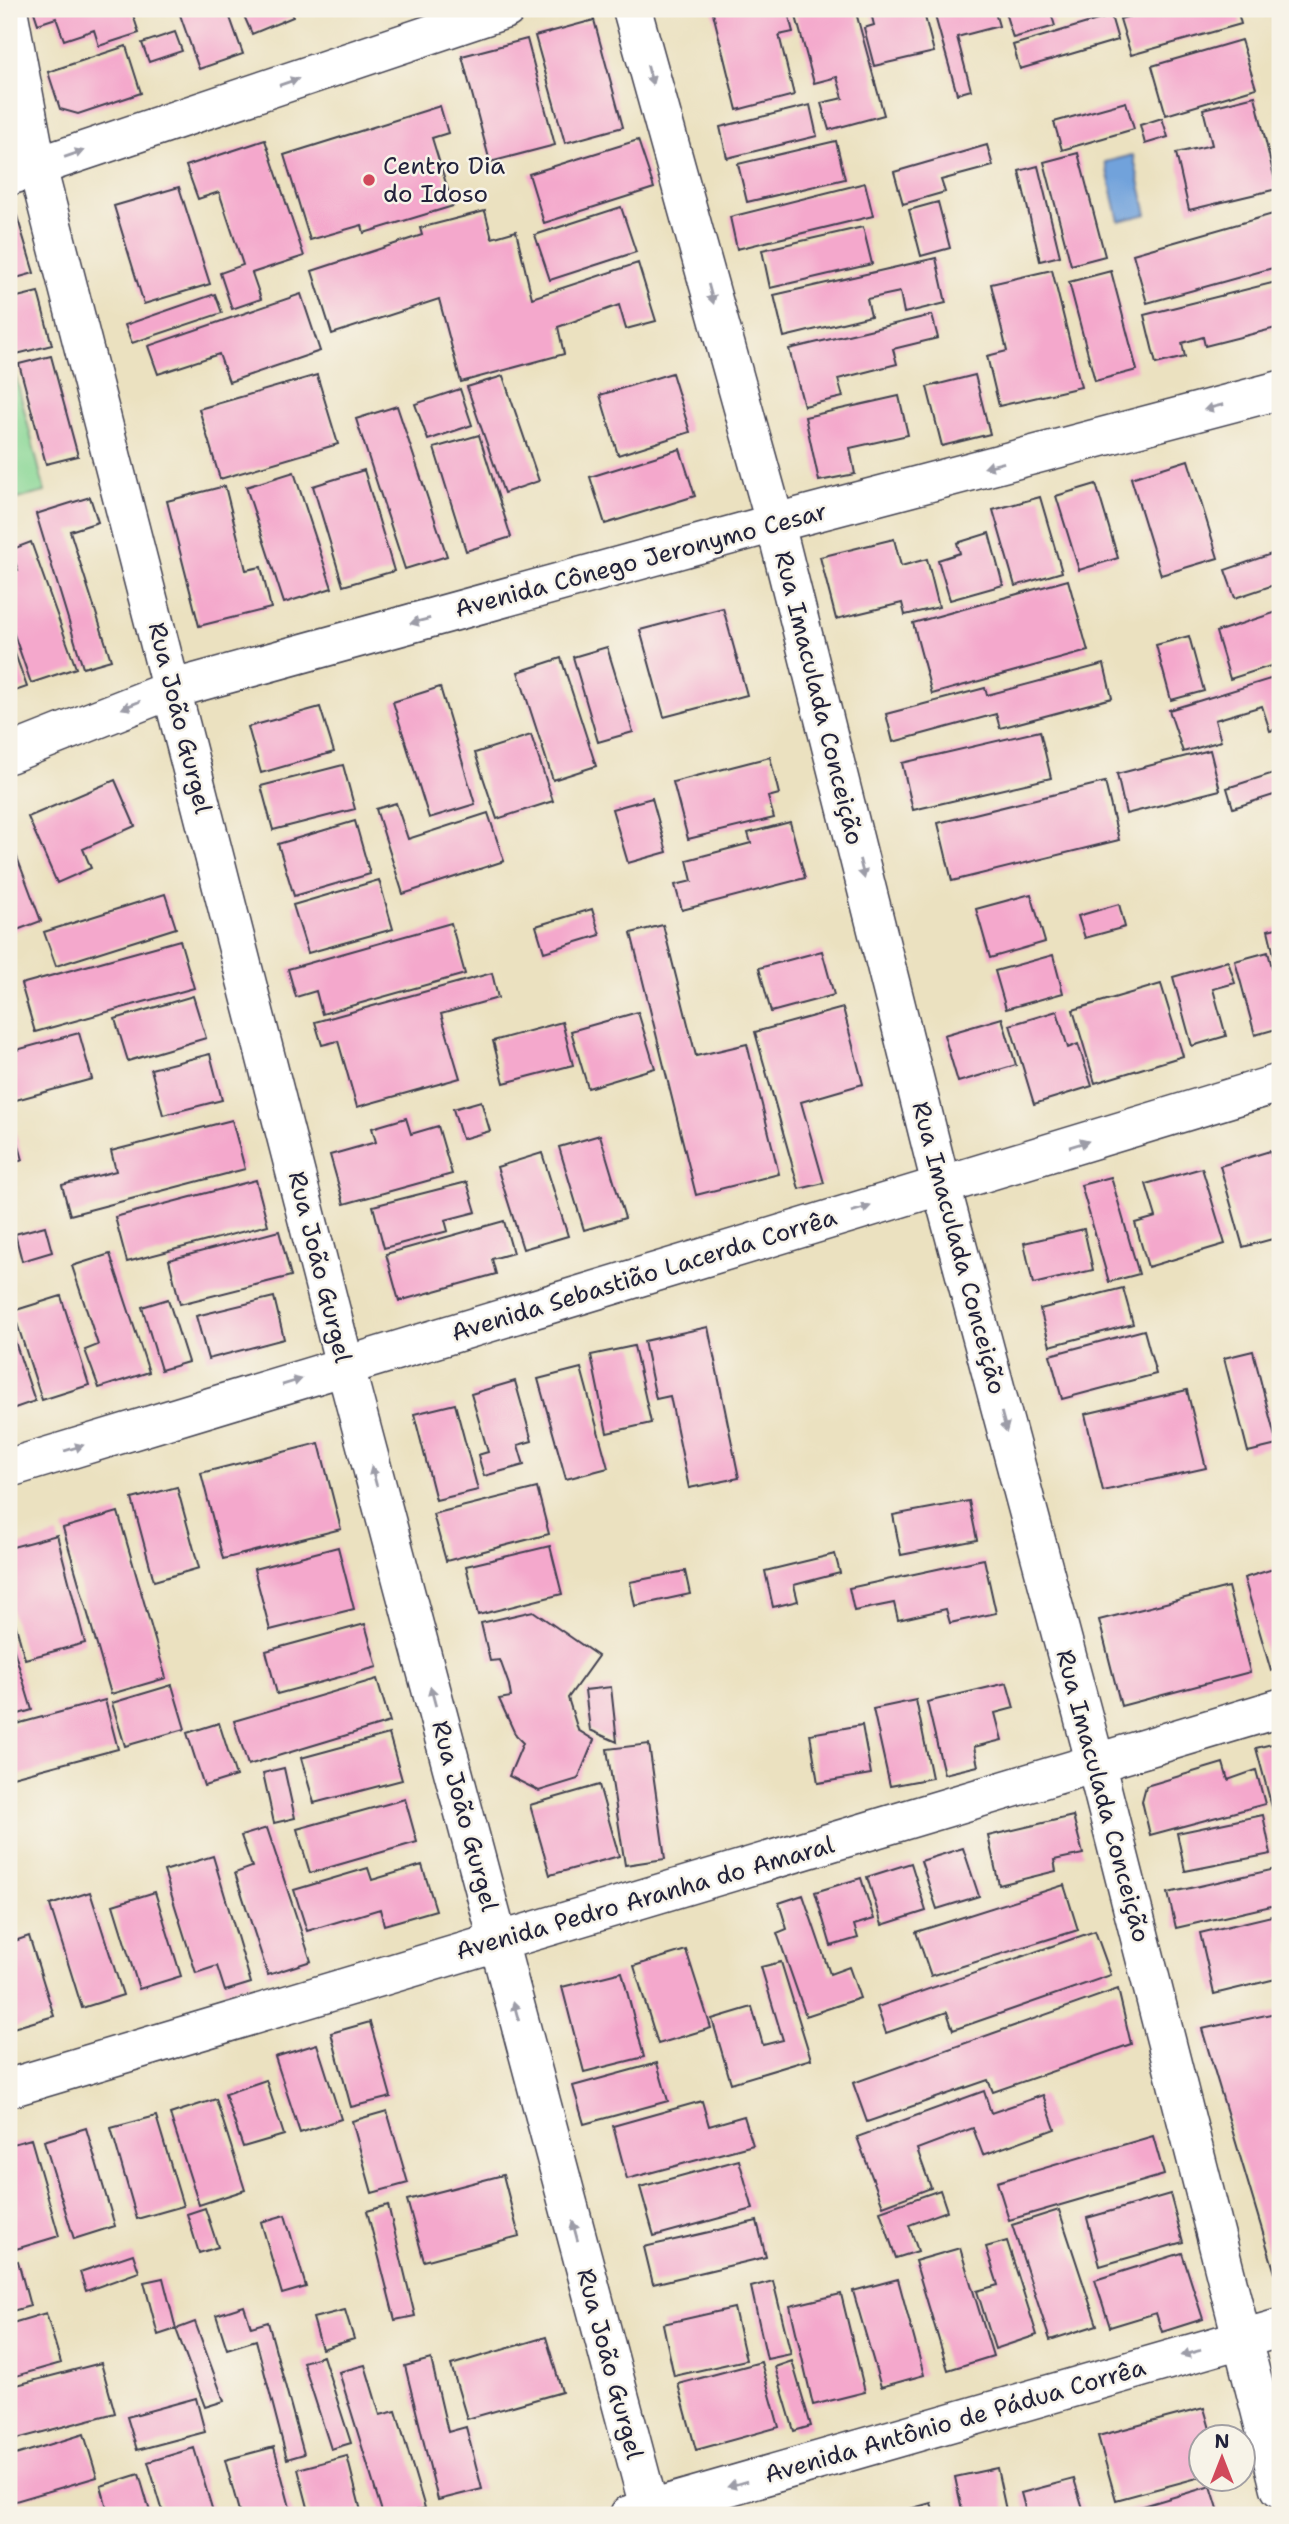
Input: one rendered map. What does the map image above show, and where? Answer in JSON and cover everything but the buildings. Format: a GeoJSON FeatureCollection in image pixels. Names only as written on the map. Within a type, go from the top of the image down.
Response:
{"type":"FeatureCollection","features":[{"type":"Feature","properties":{"kind":"street"},"geometry":{"type":"LineString","coordinates":[[23,171],[506,9]]}},
{"type":"Feature","properties":{"kind":"street","name":"Rua Imaculada Conceição"},"geometry":{"type":"LineString","coordinates":[[632,9],[775,523],[941,1185],[1096,1765],[1280,2488]]}},
{"type":"Feature","properties":{"kind":"street","name":"Rua João Gurgel"},"geometry":{"type":"LineString","coordinates":[[9,15],[23,171],[173,689],[345,1367],[498,1941],[643,2513]]}},
{"type":"Feature","properties":{"kind":"street","name":"Avenida Cônego Jeronymo Cesar"},"geometry":{"type":"LineString","coordinates":[[9,754],[173,689],[775,523],[1280,390]]}},
{"type":"Feature","properties":{"kind":"street","name":"Avenida Sebastião Lacerda Corrêa"},"geometry":{"type":"LineString","coordinates":[[9,1468],[1280,1083]]}},
{"type":"Feature","properties":{"kind":"street","name":"Avenida Pedro Aranha do Amaral"},"geometry":{"type":"LineString","coordinates":[[9,2088],[1280,1708]]}},
{"type":"Feature","properties":{"kind":"street","name":"Avenida Antônio de Pádua Corrêa"},"geometry":{"type":"LineString","coordinates":[[643,2513],[1280,2328]]}},
{"type":"Feature","properties":{"kind":"green space"},"geometry":{"type":"Polygon","coordinates":[[[12,362],[45,492],[9,501],[9,363],[12,362]]]}},
{"type":"Feature","properties":{"kind":"water"},"geometry":{"type":"Polygon","coordinates":[[[1133,155],[1147,214],[1119,221],[1105,162],[1133,155]]]}},
{"type":"Feature","properties":{"kind":"place","name":"Centro Dia do Idoso"},"geometry":{"type":"Point","coordinates":[369,180]}}]}
